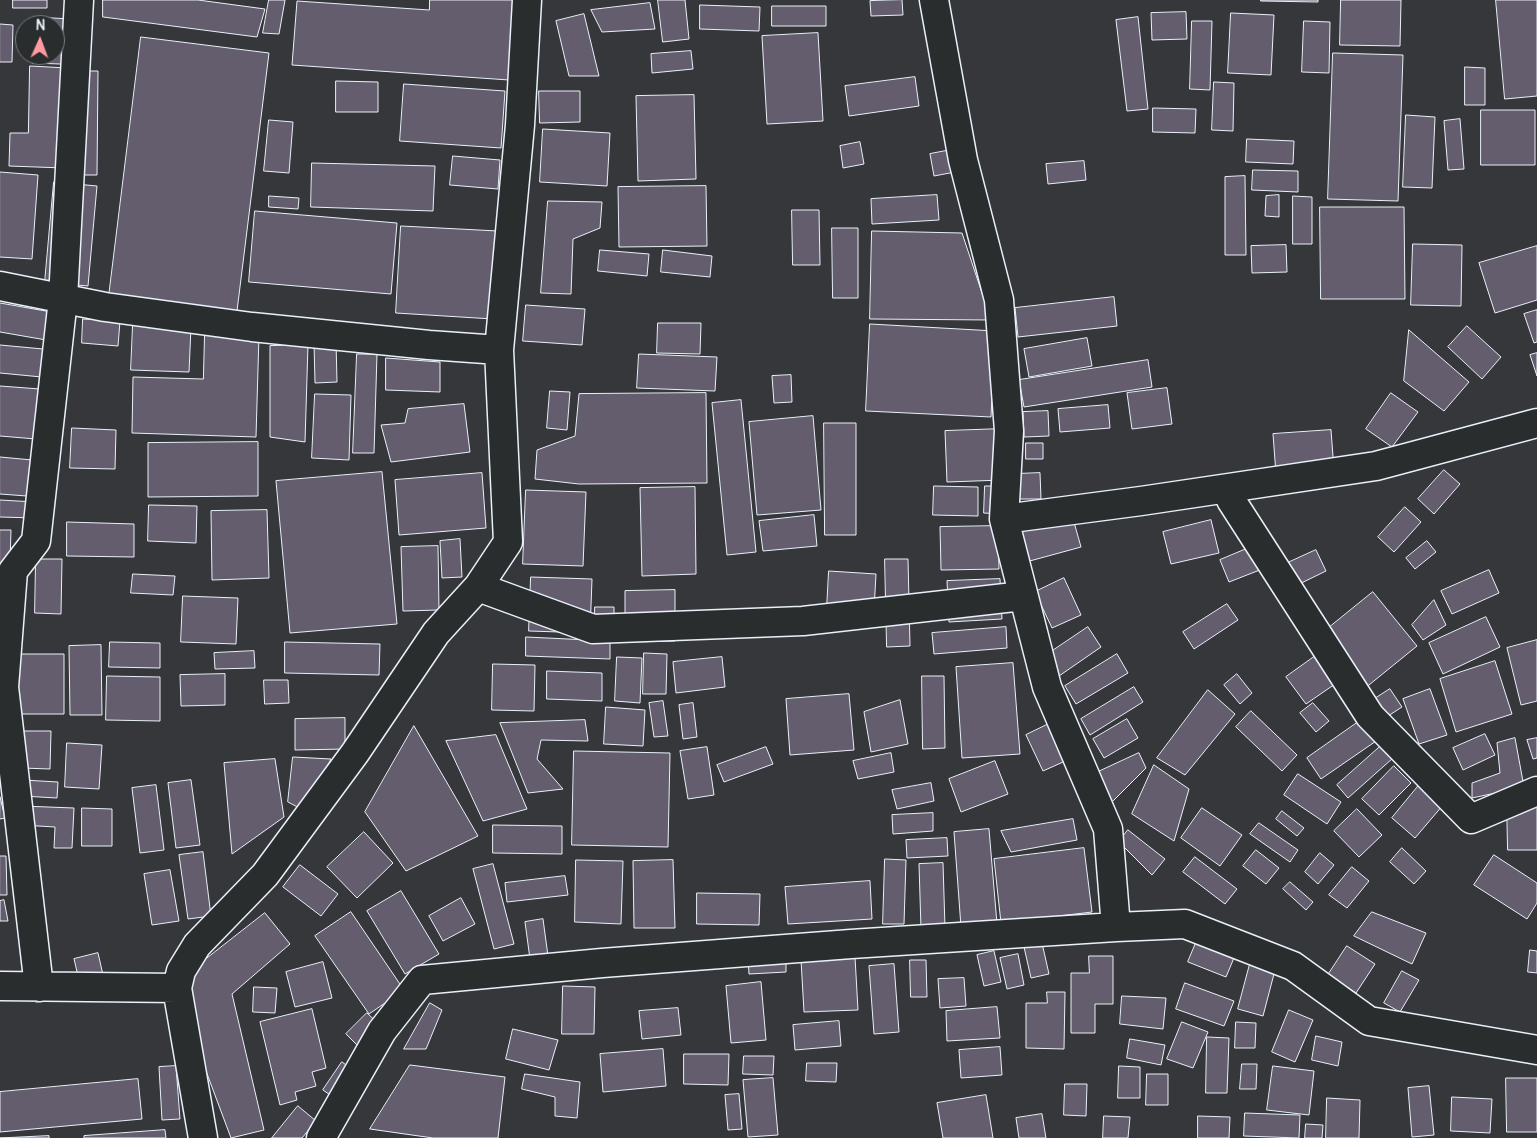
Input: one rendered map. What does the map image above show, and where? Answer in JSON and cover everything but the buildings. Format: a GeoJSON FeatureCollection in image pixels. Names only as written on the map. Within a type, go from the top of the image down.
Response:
{"type":"FeatureCollection","features":[{"type":"Feature","properties":{"kind":"street"},"geometry":{"type":"LineString","coordinates":[[39,987],[4,687],[13,571],[36,541],[63,299],[79,0]]}},
{"type":"Feature","properties":{"kind":"street"},"geometry":{"type":"LineString","coordinates":[[202,1138],[177,988],[181,971],[197,945],[265,875],[355,753],[436,633],[478,587],[508,542],[499,350],[520,125],[527,0]]}},
{"type":"Feature","properties":{"kind":"street"},"geometry":{"type":"LineString","coordinates":[[934,0],[963,160],[999,300],[1009,431],[1004,519],[1047,687],[1108,829],[1116,927]]}},
{"type":"Feature","properties":{"kind":"street"},"geometry":{"type":"LineString","coordinates":[[0,286],[105,307],[252,327],[429,345],[499,350]]}},
{"type":"Feature","properties":{"kind":"street"},"geometry":{"type":"LineString","coordinates":[[1004,519],[1141,501],[1376,466],[1537,423]]}},
{"type":"Feature","properties":{"kind":"street"},"geometry":{"type":"LineString","coordinates":[[1231,500],[1370,716],[1470,819],[1537,791]]}},
{"type":"Feature","properties":{"kind":"street"},"geometry":{"type":"LineString","coordinates":[[478,587],[593,629],[803,621],[1023,596]]}},
{"type":"Feature","properties":{"kind":"street"},"geometry":{"type":"LineString","coordinates":[[321,1138],[382,1031],[422,980],[602,963],[850,944],[1185,924],[1293,966],[1368,1021],[1537,1050]]}},
{"type":"Feature","properties":{"kind":"street"},"geometry":{"type":"LineString","coordinates":[[0,986],[177,988]]}}]}
